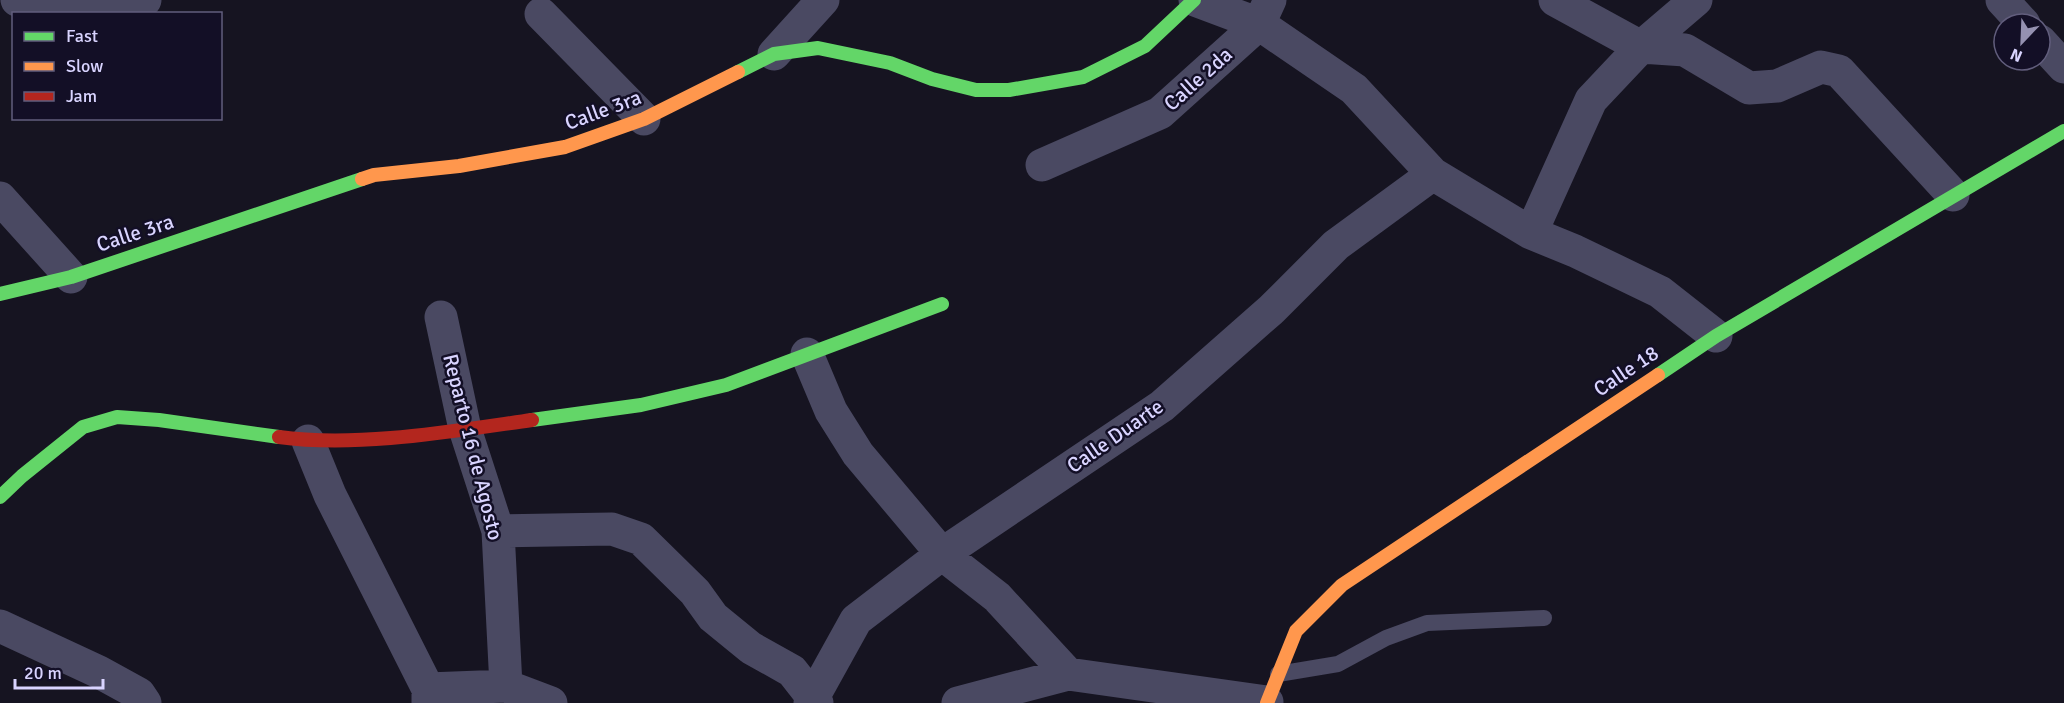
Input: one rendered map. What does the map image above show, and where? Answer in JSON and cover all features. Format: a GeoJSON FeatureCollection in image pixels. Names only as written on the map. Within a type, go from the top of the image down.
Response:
{"type":"FeatureCollection","features":[{"type":"Feature","properties":{"kind":"street"},"geometry":{"type":"LineString","coordinates":[[17,0],[56,10],[132,7],[146,0]]}},
{"type":"Feature","properties":{"kind":"street"},"geometry":{"type":"LineString","coordinates":[[774,54],[823,0]]}},
{"type":"Feature","properties":{"kind":"street"},"geometry":{"type":"LineString","coordinates":[[1194,0],[1265,12],[1354,89],[1433,174],[1531,233],[1575,251],[1660,292],[1716,336]]}},
{"type":"Feature","properties":{"kind":"street","name":"Calle 3ra"},"geometry":{"type":"LineString","coordinates":[[0,294],[71,277],[374,175],[459,166],[565,147],[644,119],[774,54],[818,48],[890,63],[932,79],[976,90],[1009,90],[1083,77],[1145,46],[1194,0]]}},
{"type":"Feature","properties":{"kind":"street"},"geometry":{"type":"LineString","coordinates":[[1555,0],[1641,47],[1684,50],[1749,88],[1777,86],[1821,67],[1839,71],[1953,195]]}},
{"type":"Feature","properties":{"kind":"street"},"geometry":{"type":"LineString","coordinates":[[1531,233],[1591,100],[1641,47],[1696,0]]}},
{"type":"Feature","properties":{"kind":"street"},"geometry":{"type":"LineString","coordinates":[[2002,0],[2014,12]]}},
{"type":"Feature","properties":{"kind":"street","name":"Calle 2da"},"geometry":{"type":"LineString","coordinates":[[1042,165],[1160,113],[1265,12]]}},
{"type":"Feature","properties":{"kind":"street"},"geometry":{"type":"LineString","coordinates":[[541,14],[644,119]]}},
{"type":"Feature","properties":{"kind":"street"},"geometry":{"type":"LineString","coordinates":[[2052,54],[2064,67]]}},
{"type":"Feature","properties":{"kind":"street","name":"Calle 18"},"geometry":{"type":"LineString","coordinates":[[1271,693],[1296,631],[1342,585],[1716,336],[2064,131]]}},
{"type":"Feature","properties":{"kind":"street","name":"Calle Duarte"},"geometry":{"type":"LineString","coordinates":[[813,701],[856,620],[942,554],[1162,406],[1271,310],[1336,245],[1433,174]]}},
{"type":"Feature","properties":{"kind":"street"},"geometry":{"type":"LineString","coordinates":[[0,198],[71,277]]}},
{"type":"Feature","properties":{"kind":"street"},"geometry":{"type":"LineString","coordinates":[[0,496],[83,427],[117,417],[159,420],[308,441],[389,437],[465,429],[641,405],[726,385],[942,304]]}},
{"type":"Feature","properties":{"kind":"street","name":"Reparto 16 de Agosto"},"geometry":{"type":"LineString","coordinates":[[441,317],[465,429],[498,531],[506,686]]}},
{"type":"Feature","properties":{"kind":"street"},"geometry":{"type":"LineString","coordinates":[[807,354],[831,411],[858,454],[942,554],[997,597],[1068,675]]}},
{"type":"Feature","properties":{"kind":"street"},"geometry":{"type":"LineString","coordinates":[[308,441],[330,495],[428,696],[506,686],[551,703]]}},
{"type":"Feature","properties":{"kind":"street"},"geometry":{"type":"LineString","coordinates":[[498,531],[612,529],[641,539],[695,592],[713,617],[751,648],[792,670],[813,701]]}},
{"type":"Feature","properties":{"kind":"street"},"geometry":{"type":"LineString","coordinates":[[0,626],[99,672],[139,694],[145,703]]}},
{"type":"Feature","properties":{"kind":"street"},"geometry":{"type":"LineString","coordinates":[[957,703],[1068,675],[1271,693]]}},
{"type":"Feature","properties":{"kind":"lane"},"geometry":{"type":"LineString","coordinates":[[1271,693],[1338,664],[1386,638],[1427,623],[1544,618]]}},
{"type":"Feature","properties":{"kind":"traffic: fast"},"geometry":{"type":"LineString","coordinates":[[738,72],[774,54],[818,48],[890,63],[932,79],[976,90],[1009,90],[1083,77],[1145,46],[1194,0]]}},
{"type":"Feature","properties":{"kind":"traffic: fast"},"geometry":{"type":"LineString","coordinates":[[1658,375],[1716,336],[2064,131]]}},
{"type":"Feature","properties":{"kind":"traffic: fast"},"geometry":{"type":"LineString","coordinates":[[0,294],[71,277],[362,179]]}},
{"type":"Feature","properties":{"kind":"traffic: fast"},"geometry":{"type":"LineString","coordinates":[[532,420],[641,405],[726,385],[942,304]]}},
{"type":"Feature","properties":{"kind":"traffic: fast"},"geometry":{"type":"LineString","coordinates":[[0,497],[22,476],[83,427],[117,417],[159,420],[279,437]]}},
{"type":"Feature","properties":{"kind":"traffic: slow"},"geometry":{"type":"LineString","coordinates":[[362,179],[374,175],[459,166],[565,147],[644,119],[738,72]]}},
{"type":"Feature","properties":{"kind":"traffic: slow"},"geometry":{"type":"LineString","coordinates":[[1267,703],[1296,631],[1342,585],[1658,375]]}},
{"type":"Feature","properties":{"kind":"traffic: jam"},"geometry":{"type":"LineString","coordinates":[[279,437],[340,441],[406,437],[532,420]]}}]}
